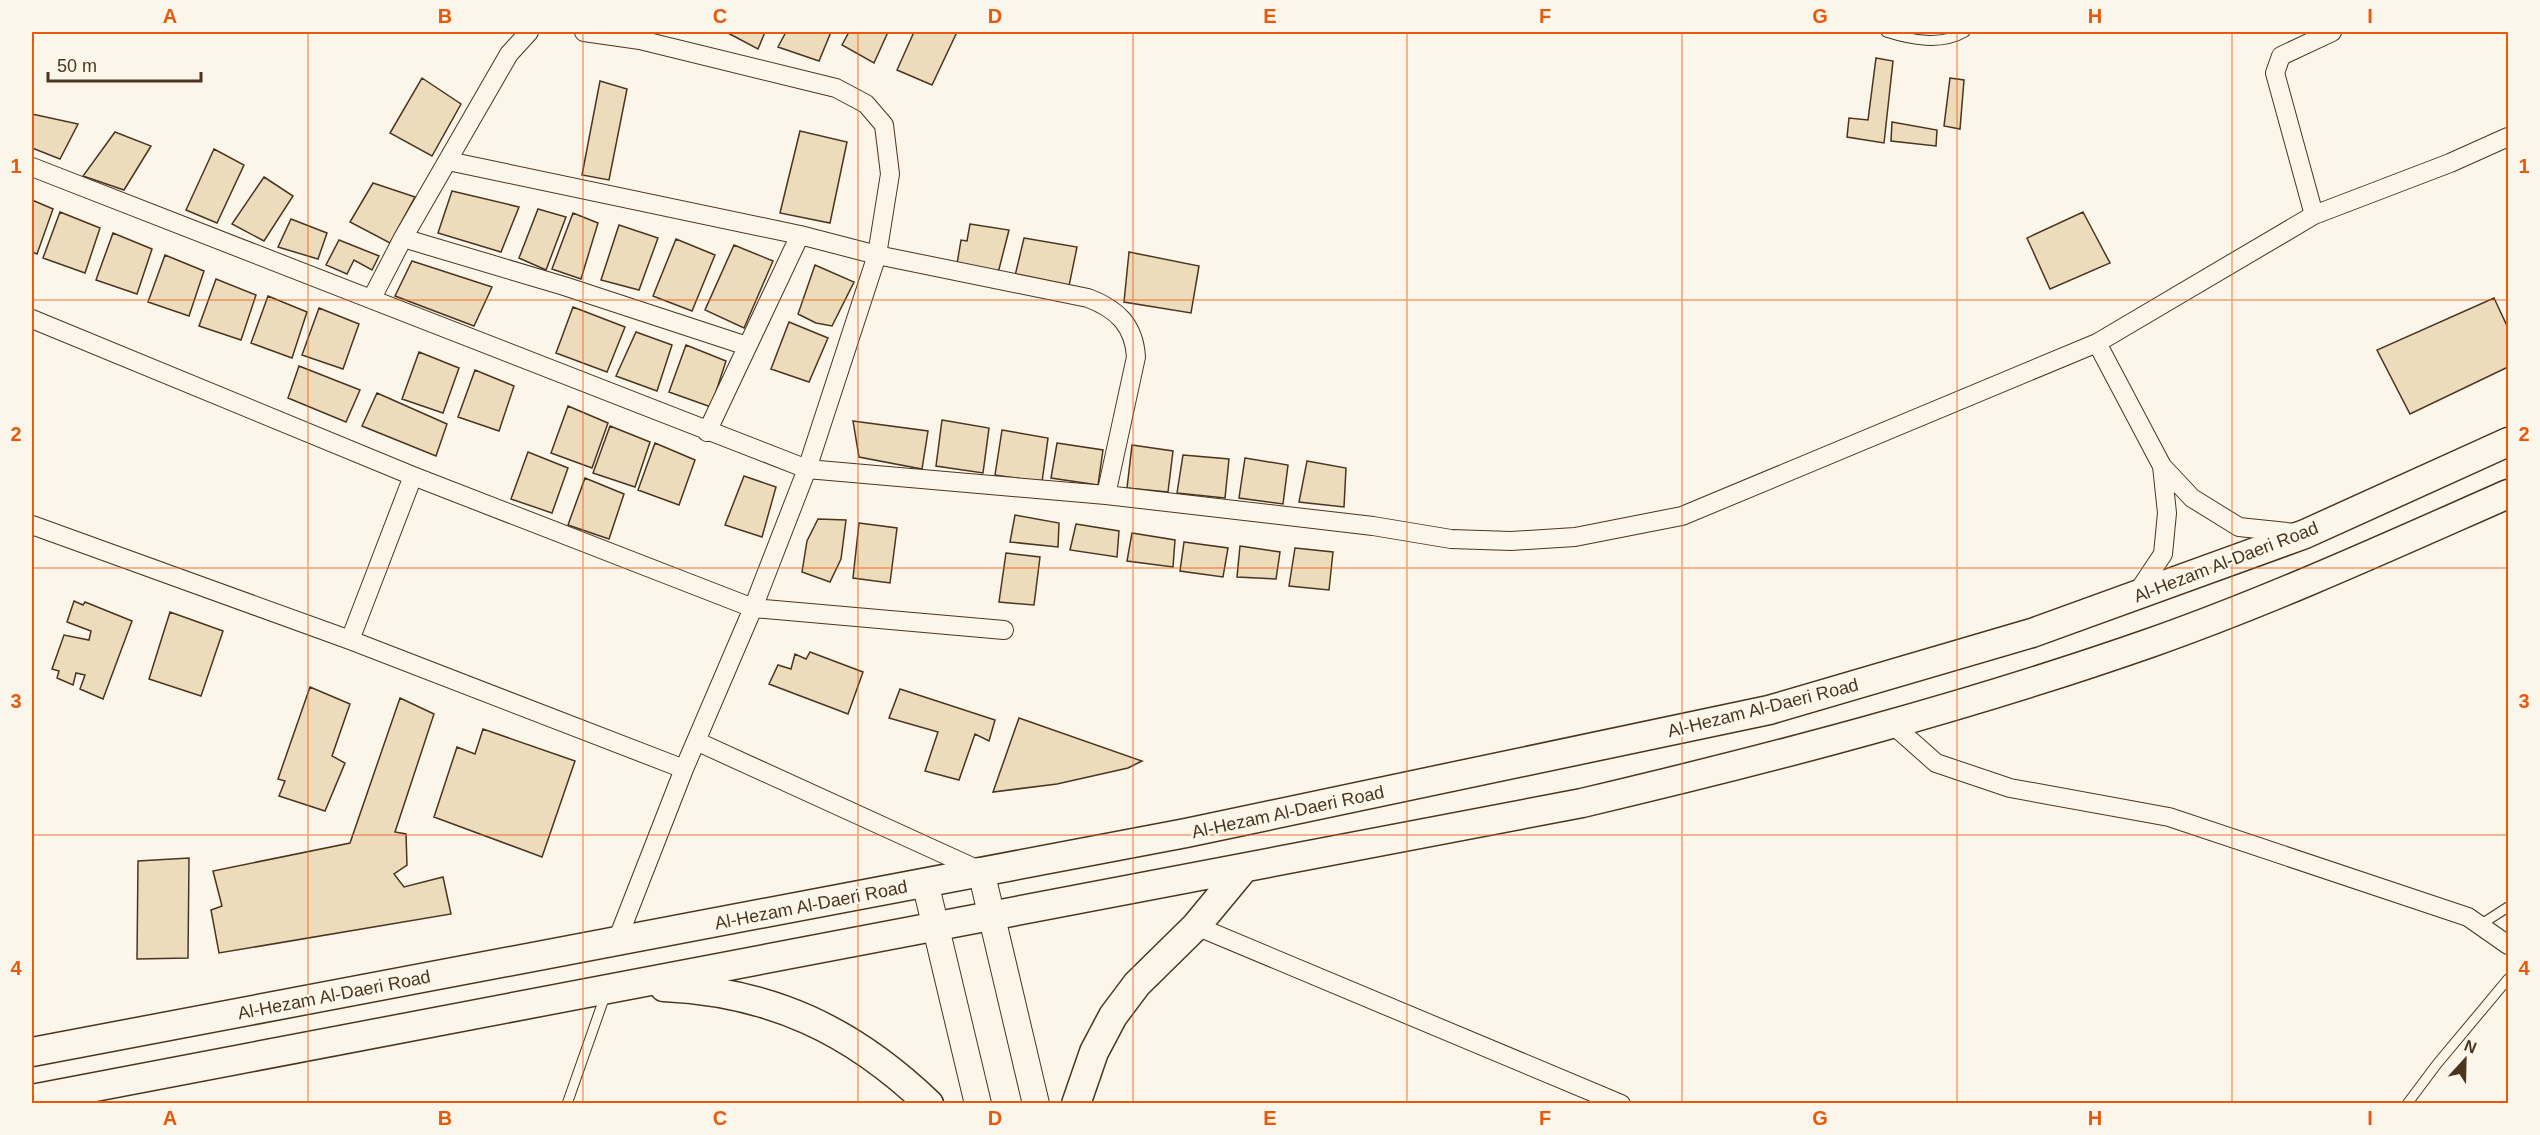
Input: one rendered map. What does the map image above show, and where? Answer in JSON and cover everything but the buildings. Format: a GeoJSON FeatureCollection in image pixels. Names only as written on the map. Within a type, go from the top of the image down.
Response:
{"type":"FeatureCollection","features":[{"type":"Feature","properties":{"kind":"main road","name":"Al-Hezam Al-Daeri Road"},"geometry":{"type":"LineString","coordinates":[[32,1052],[1186,833],[1769,710],[2032,633],[2136,596],[2305,534],[2508,442]]}},
{"type":"Feature","properties":{"kind":"main road"},"geometry":{"type":"LineString","coordinates":[[32,1052],[39,1098],[1582,804],[1721,770],[1892,724],[2150,643],[2289,590],[2508,494]]}},
{"type":"Feature","properties":{"kind":"main road"},"geometry":{"type":"LineString","coordinates":[[1076,1104],[1094,1052],[1113,1016],[1137,984],[1196,926],[1244,868]]}},
{"type":"Feature","properties":{"kind":"main road"},"geometry":{"type":"LineString","coordinates":[[615,987],[687,988],[740,998],[812,1020],[857,1044],[898,1074],[929,1104]]}},
{"type":"Feature","properties":{"kind":"street"},"geometry":{"type":"LineString","coordinates":[[372,298],[403,238],[509,54],[528,32]]}},
{"type":"Feature","properties":{"kind":"street"},"geometry":{"type":"LineString","coordinates":[[584,32],[642,36],[836,88],[866,104],[884,125],[890,174],[877,255],[807,469],[753,608],[684,769],[615,943]]}},
{"type":"Feature","properties":{"kind":"street"},"geometry":{"type":"LineString","coordinates":[[2314,215],[2275,73],[2282,56],[2332,32]]}},
{"type":"Feature","properties":{"kind":"street"},"geometry":{"type":"LineString","coordinates":[[32,167],[372,298],[707,432],[807,469],[1106,495],[1373,526],[1451,539],[1511,541],[1575,537],[1682,516],[2097,343],[2314,215],[2450,164],[2508,137]]}},
{"type":"Feature","properties":{"kind":"street"},"geometry":{"type":"LineString","coordinates":[[448,161],[800,234],[877,255],[1088,298],[1103,304],[1116,313],[1135,339],[1136,357],[1106,495]]}},
{"type":"Feature","properties":{"kind":"street"},"geometry":{"type":"LineString","coordinates":[[707,432],[800,234]]}},
{"type":"Feature","properties":{"kind":"street"},"geometry":{"type":"LineString","coordinates":[[403,238],[564,286],[747,346]]}},
{"type":"Feature","properties":{"kind":"street"},"geometry":{"type":"LineString","coordinates":[[32,320],[412,476],[753,608],[1004,630]]}},
{"type":"Feature","properties":{"kind":"street"},"geometry":{"type":"LineString","coordinates":[[2097,343],[2162,466],[2192,498],[2239,527],[2305,534]]}},
{"type":"Feature","properties":{"kind":"street"},"geometry":{"type":"LineString","coordinates":[[2136,596],[2163,554],[2167,513],[2162,466]]}},
{"type":"Feature","properties":{"kind":"street"},"geometry":{"type":"LineString","coordinates":[[351,640],[412,476]]}},
{"type":"Feature","properties":{"kind":"street"},"geometry":{"type":"LineString","coordinates":[[32,525],[351,640],[684,769]]}},
{"type":"Feature","properties":{"kind":"street"},"geometry":{"type":"LineString","coordinates":[[1892,724],[1936,763],[2010,788],[2169,817],[2468,917],[2508,945]]}},
{"type":"Feature","properties":{"kind":"street"},"geometry":{"type":"LineString","coordinates":[[696,741],[981,871],[1036,1104]]}},
{"type":"Feature","properties":{"kind":"street"},"geometry":{"type":"LineString","coordinates":[[925,882],[978,1104]]}},
{"type":"Feature","properties":{"kind":"street"},"geometry":{"type":"LineString","coordinates":[[1196,926],[1621,1104]]}},
{"type":"Feature","properties":{"kind":"lane"},"geometry":{"type":"LineString","coordinates":[[1886,32],[1929,41],[1958,36],[1965,32]]}},
{"type":"Feature","properties":{"kind":"lane"},"geometry":{"type":"LineString","coordinates":[[2480,925],[2508,907]]}},
{"type":"Feature","properties":{"kind":"lane"},"geometry":{"type":"LineString","coordinates":[[2407,1104],[2437,1064],[2508,979]]}},
{"type":"Feature","properties":{"kind":"lane"},"geometry":{"type":"LineString","coordinates":[[567,1104],[615,987]]}}]}
